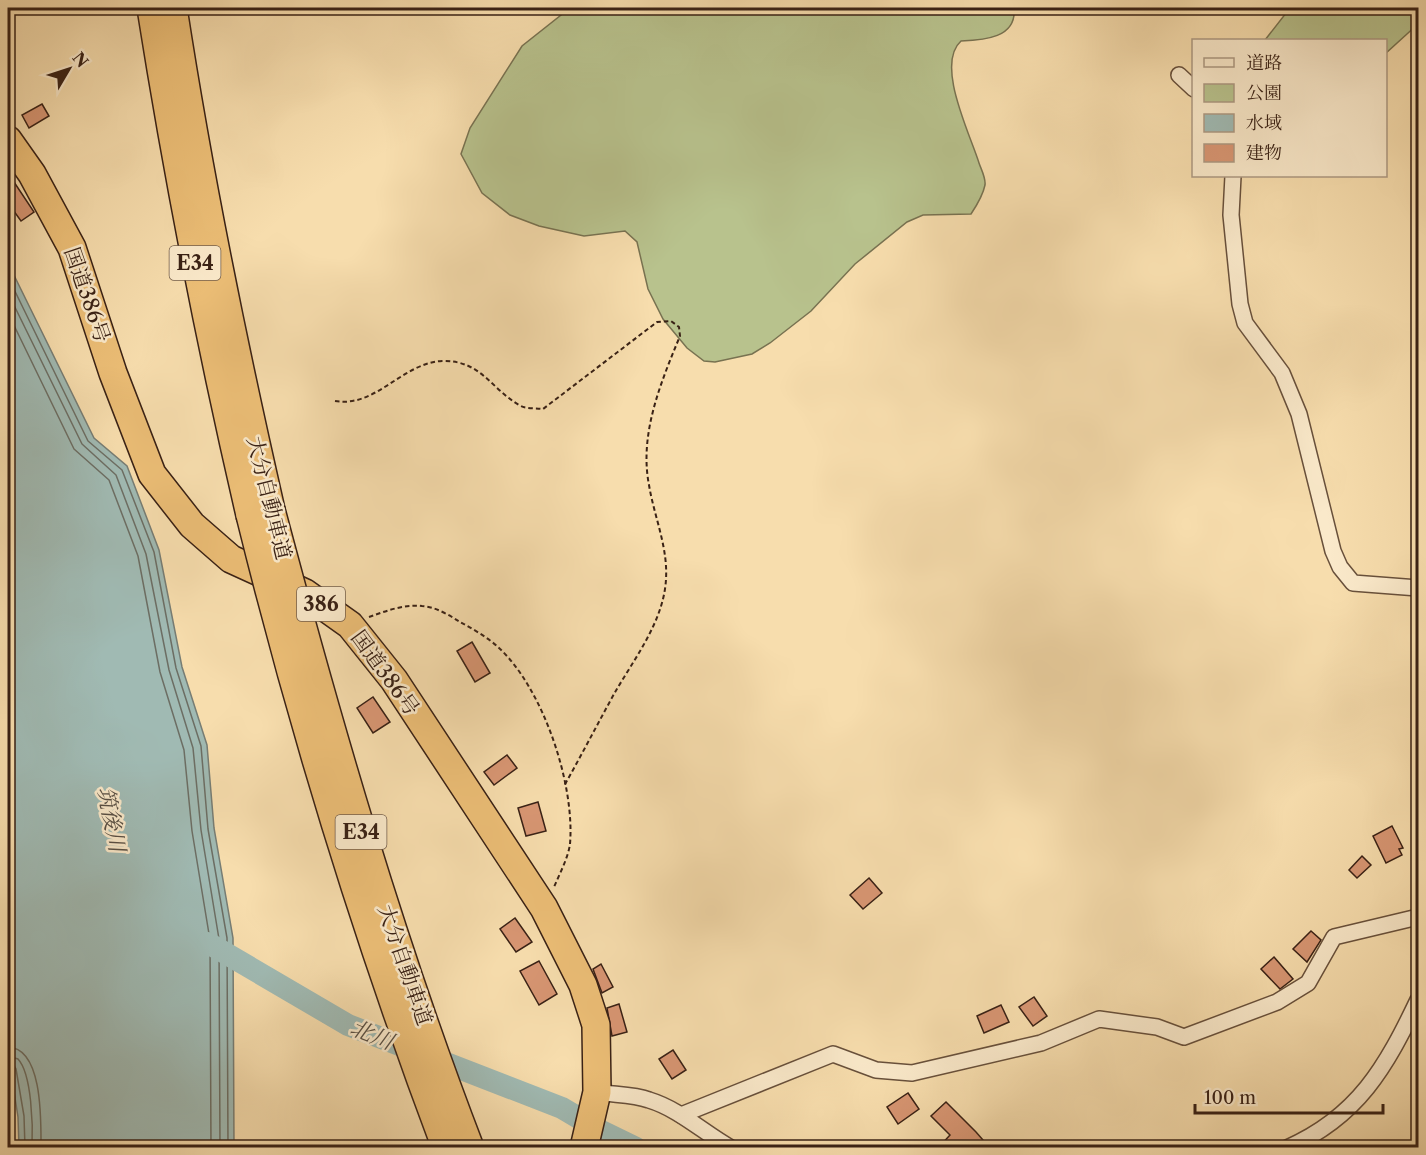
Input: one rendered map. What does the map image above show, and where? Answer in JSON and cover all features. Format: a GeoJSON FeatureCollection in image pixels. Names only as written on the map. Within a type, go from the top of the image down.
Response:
{"type":"FeatureCollection","features":[{"type":"Feature","properties":{"kind":"highway","name":"大分自動車道"},"geometry":{"type":"LineString","coordinates":[[151,8],[194,259],[261,513],[324,704],[379,889],[470,1148]]}},
{"type":"Feature","properties":{"kind":"highway","name":"大分自動車道"},"geometry":{"type":"LineString","coordinates":[[173,8],[261,513],[275,615],[334,821],[369,932],[446,1148]]}},
{"type":"Feature","properties":{"kind":"highway","name":"国道386号"},"geometry":{"type":"LineString","coordinates":[[8,140],[32,174],[72,248],[113,372],[152,474],[192,525],[231,559],[305,593],[350,625],[394,681],[544,908],[583,985],[596,1025],[596,1097],[584,1148]]}},
{"type":"Feature","properties":{"kind":"street"},"geometry":{"type":"LineString","coordinates":[[1179,75],[1192,87]]}},
{"type":"Feature","properties":{"kind":"street"},"geometry":{"type":"LineString","coordinates":[[1233,177],[1231,215],[1240,304],[1245,323],[1282,373],[1299,414],[1333,551],[1340,567],[1353,583],[1419,588]]}},
{"type":"Feature","properties":{"kind":"street"},"geometry":{"type":"LineString","coordinates":[[681,1115],[832,1054],[876,1070],[912,1073],[1041,1043],[1099,1019],[1157,1027],[1184,1037],[1277,1002],[1308,983],[1334,937],[1419,917]]}},
{"type":"Feature","properties":{"kind":"street"},"geometry":{"type":"LineString","coordinates":[[1287,1148],[1312,1137],[1342,1116],[1365,1092],[1391,1056],[1419,1000]]}},
{"type":"Feature","properties":{"kind":"street"},"geometry":{"type":"LineString","coordinates":[[596,1097],[649,1099],[681,1115],[703,1132],[731,1148]]}},
{"type":"Feature","properties":{"kind":"path"},"geometry":{"type":"LineString","coordinates":[[335,402],[363,400],[421,367],[441,361],[462,363],[479,370],[522,407],[543,409],[657,322],[671,321],[679,327],[680,336],[655,403],[646,450],[649,485],[663,543],[666,579],[655,624],[564,786]]}},
{"type":"Feature","properties":{"kind":"path"},"geometry":{"type":"LineString","coordinates":[[350,625],[391,609],[425,606],[463,623],[498,647],[524,678],[559,756],[569,809],[570,845],[544,908]]}},
{"type":"Feature","properties":{"kind":"green space"},"geometry":{"type":"Polygon","coordinates":[[[570,8],[1014,8],[1014,18],[1005,31],[989,38],[961,41],[954,52],[953,82],[962,118],[984,177],[985,185],[981,196],[971,214],[923,215],[907,222],[855,264],[811,311],[752,354],[715,362],[704,361],[687,348],[663,319],[648,289],[637,242],[625,231],[584,236],[539,226],[510,215],[482,193],[461,154],[470,128],[522,46],[570,8]]]}},
{"type":"Feature","properties":{"kind":"green space"},"geometry":{"type":"Polygon","coordinates":[[[1290,8],[1418,8],[1418,24],[1387,52],[1387,39],[1266,39],[1290,8]]]}},
{"type":"Feature","properties":{"kind":"water","name":"筑後川"},"geometry":{"type":"Polygon","coordinates":[[[8,263],[94,438],[127,466],[159,550],[182,667],[207,745],[214,828],[233,938],[234,1147],[19,1147],[18,1117],[8,1053],[8,263]]]}},
{"type":"Feature","properties":{"kind":"building"},"geometry":{"type":"Polygon","coordinates":[[[42,104],[49,116],[29,128],[22,115],[42,104]]]}},
{"type":"Feature","properties":{"kind":"building"},"geometry":{"type":"Polygon","coordinates":[[[8,173],[34,212],[21,221],[8,203],[8,173]]]}},
{"type":"Feature","properties":{"kind":"building"},"geometry":{"type":"Polygon","coordinates":[[[472,642],[490,673],[475,682],[457,651],[472,642]]]}},
{"type":"Feature","properties":{"kind":"building"},"geometry":{"type":"Polygon","coordinates":[[[373,697],[390,722],[373,733],[357,708],[373,697]]]}},
{"type":"Feature","properties":{"kind":"building"},"geometry":{"type":"Polygon","coordinates":[[[507,755],[517,768],[494,785],[484,772],[507,755]]]}},
{"type":"Feature","properties":{"kind":"building"},"geometry":{"type":"Polygon","coordinates":[[[538,802],[546,831],[526,836],[518,808],[538,802]]]}},
{"type":"Feature","properties":{"kind":"building"},"geometry":{"type":"Polygon","coordinates":[[[1392,826],[1403,848],[1399,849],[1402,855],[1386,863],[1373,836],[1392,826]]]}},
{"type":"Feature","properties":{"kind":"building"},"geometry":{"type":"Polygon","coordinates":[[[1362,856],[1371,865],[1357,878],[1349,870],[1362,856]]]}},
{"type":"Feature","properties":{"kind":"building"},"geometry":{"type":"Polygon","coordinates":[[[869,878],[882,893],[863,909],[850,895],[869,878]]]}},
{"type":"Feature","properties":{"kind":"building"},"geometry":{"type":"Polygon","coordinates":[[[515,918],[532,942],[516,952],[500,929],[515,918]]]}},
{"type":"Feature","properties":{"kind":"building"},"geometry":{"type":"Polygon","coordinates":[[[1311,931],[1321,940],[1307,962],[1293,949],[1311,931]]]}},
{"type":"Feature","properties":{"kind":"building"},"geometry":{"type":"Polygon","coordinates":[[[1274,957],[1293,979],[1280,989],[1261,969],[1274,957]]]}},
{"type":"Feature","properties":{"kind":"building"},"geometry":{"type":"Polygon","coordinates":[[[539,961],[557,994],[539,1005],[520,971],[539,961]]]}},
{"type":"Feature","properties":{"kind":"building"},"geometry":{"type":"Polygon","coordinates":[[[601,964],[613,987],[602,993],[593,969],[601,964]]]}},
{"type":"Feature","properties":{"kind":"building"},"geometry":{"type":"Polygon","coordinates":[[[1034,997],[1047,1016],[1033,1026],[1019,1007],[1034,997]]]}},
{"type":"Feature","properties":{"kind":"building"},"geometry":{"type":"Polygon","coordinates":[[[619,1004],[627,1032],[612,1036],[607,1008],[619,1004]]]}},
{"type":"Feature","properties":{"kind":"building"},"geometry":{"type":"Polygon","coordinates":[[[1001,1005],[1009,1022],[984,1033],[977,1016],[1001,1005]]]}},
{"type":"Feature","properties":{"kind":"building"},"geometry":{"type":"Polygon","coordinates":[[[673,1050],[686,1070],[672,1079],[659,1059],[673,1050]]]}},
{"type":"Feature","properties":{"kind":"building"},"geometry":{"type":"Polygon","coordinates":[[[908,1093],[919,1109],[898,1124],[887,1107],[908,1093]]]}},
{"type":"Feature","properties":{"kind":"building"},"geometry":{"type":"Polygon","coordinates":[[[946,1102],[990,1148],[938,1148],[950,1135],[931,1116],[946,1102]]]}},
{"type":"Feature","properties":{"kind":"waterway","name":"北川"},"geometry":{"type":"LineString","coordinates":[[208,943],[348,1025],[562,1108],[636,1148]]}}]}
